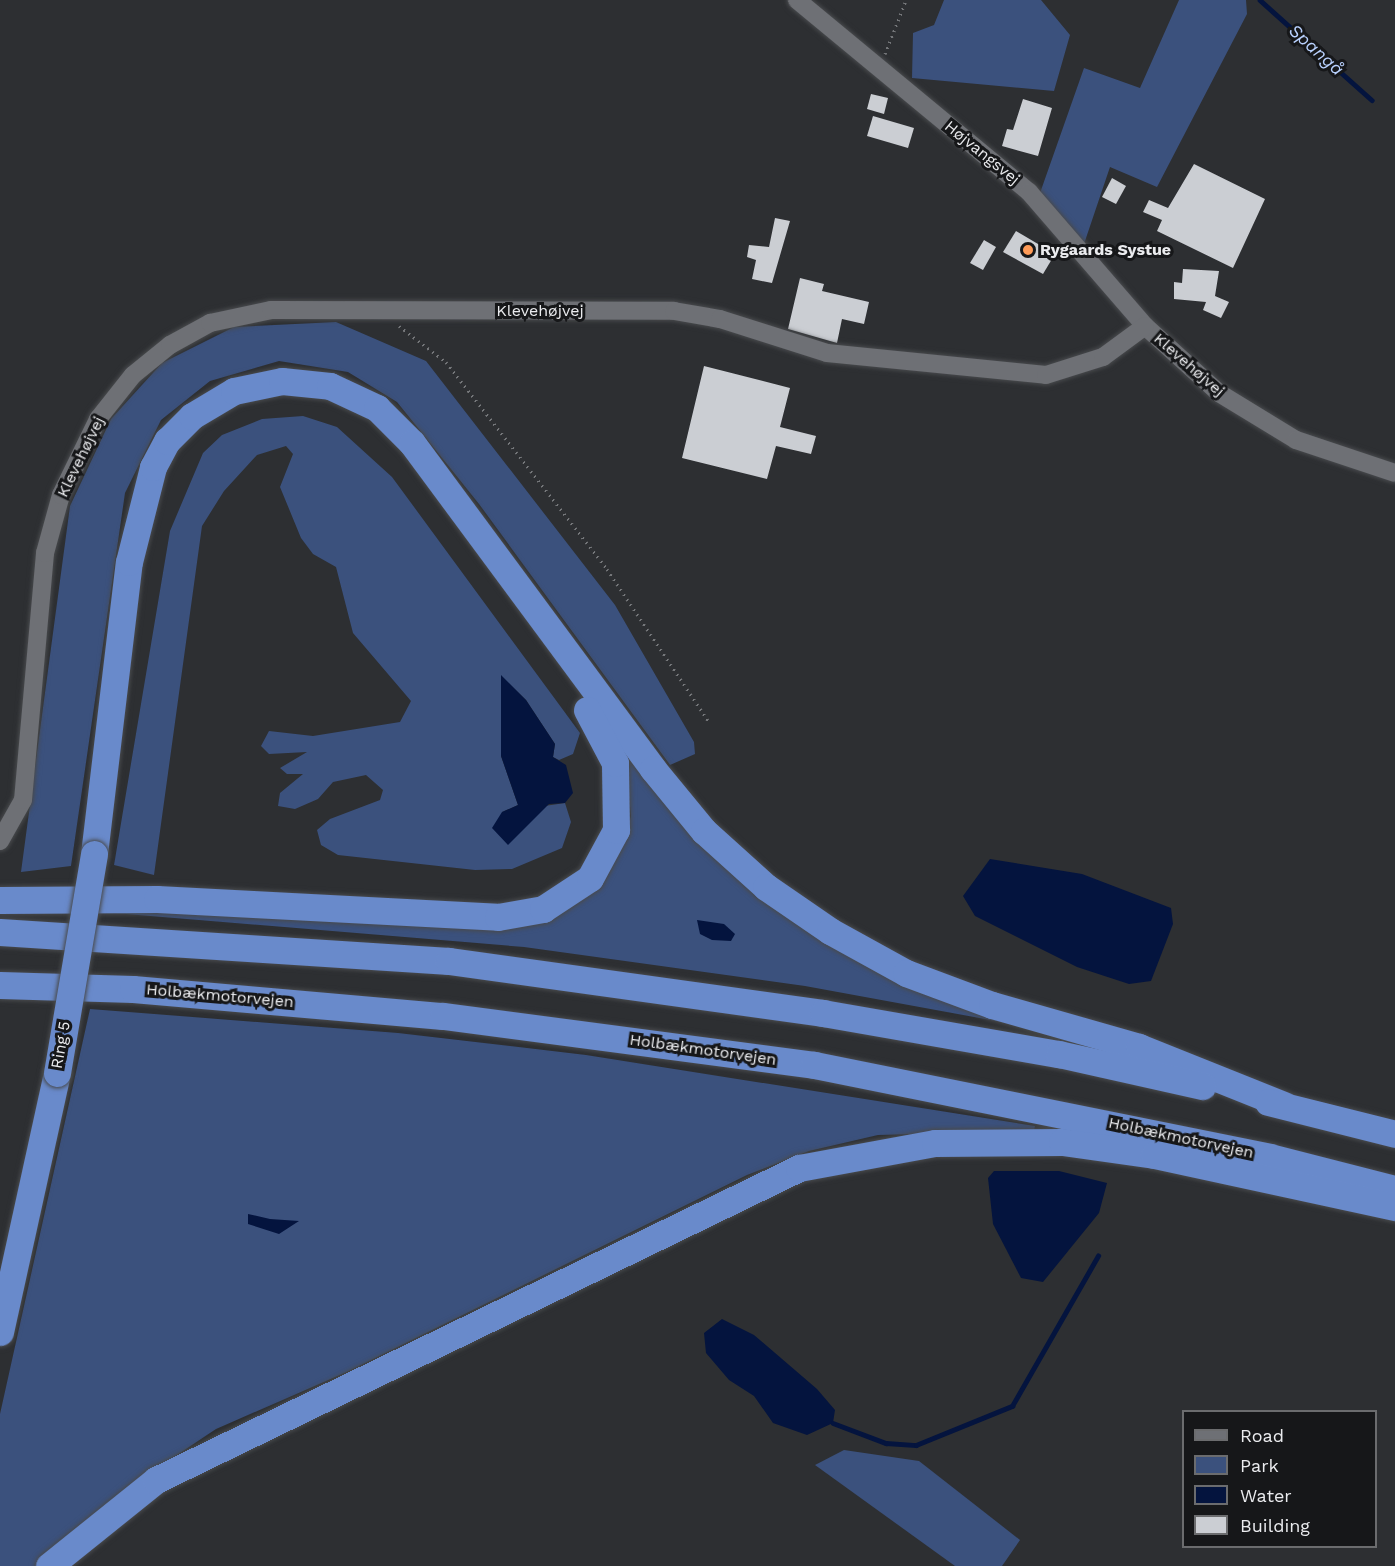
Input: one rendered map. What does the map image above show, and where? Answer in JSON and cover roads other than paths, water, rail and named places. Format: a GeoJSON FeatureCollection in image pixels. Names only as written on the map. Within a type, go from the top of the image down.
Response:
{"type":"FeatureCollection","features":[{"type":"Feature","properties":{"kind":"highway"},"geometry":{"type":"LineString","coordinates":[[108,756],[137,517],[167,441],[192,416],[234,391],[282,381],[330,386],[377,408],[412,442],[652,769],[704,831],[766,887],[830,931],[906,973],[992,1005],[1139,1047],[1284,1105]]}},
{"type":"Feature","properties":{"kind":"highway"},"geometry":{"type":"LineString","coordinates":[[0,900],[157,900],[521,915],[560,901],[590,878],[609,849],[620,810],[615,763],[605,738],[400,453],[346,410],[306,399],[261,401],[221,418],[182,453],[169,474],[152,522],[108,756]]}},
{"type":"Feature","properties":{"kind":"highway","name":"Ring 5"},"geometry":{"type":"LineString","coordinates":[[0,1332],[57,1073],[108,756]]}},
{"type":"Feature","properties":{"kind":"highway"},"geometry":{"type":"LineString","coordinates":[[0,932],[460,963],[823,1013],[1059,1054],[1284,1105],[1395,1134]]}},
{"type":"Feature","properties":{"kind":"highway","name":"Holbækmotorvejen"},"geometry":{"type":"LineString","coordinates":[[0,985],[133,989],[443,1016],[814,1065],[1270,1157],[1395,1190]]}},
{"type":"Feature","properties":{"kind":"highway"},"geometry":{"type":"LineString","coordinates":[[49,1566],[156,1480],[799,1168],[936,1143],[1062,1142],[1154,1155],[1395,1207]]}},
{"type":"Feature","properties":{"kind":"street","name":"Højvangsvej"},"geometry":{"type":"LineString","coordinates":[[797,0],[1035,197],[1145,326]]}},
{"type":"Feature","properties":{"kind":"street","name":"Klevehøjvej"},"geometry":{"type":"LineString","coordinates":[[0,841],[23,800],[45,553],[61,495],[98,419],[133,375],[170,345],[210,323],[271,310],[674,311],[720,319],[827,352],[1046,375],[1103,357],[1145,326],[1255,418],[1296,440],[1395,473]]}},
{"type":"Feature","properties":{"kind":"water"},"geometry":{"type":"Polygon","coordinates":[[[501,675],[526,700],[555,744],[553,757],[566,765],[573,793],[565,803],[549,804],[508,845],[492,828],[502,812],[518,805],[501,756],[501,675]]]}},
{"type":"Feature","properties":{"kind":"water"},"geometry":{"type":"Polygon","coordinates":[[[990,859],[1082,874],[1171,908],[1173,924],[1151,981],[1129,984],[1077,967],[975,916],[963,896],[990,859]]]}},
{"type":"Feature","properties":{"kind":"water"},"geometry":{"type":"Polygon","coordinates":[[[697,920],[724,924],[735,934],[731,941],[712,940],[700,934],[697,920]]]}},
{"type":"Feature","properties":{"kind":"water"},"geometry":{"type":"Polygon","coordinates":[[[994,1171],[1059,1171],[1107,1183],[1099,1213],[1043,1282],[1021,1278],[993,1224],[988,1178],[994,1171]]]}},
{"type":"Feature","properties":{"kind":"water"},"geometry":{"type":"Polygon","coordinates":[[[248,1214],[270,1219],[299,1221],[279,1234],[248,1224],[248,1214]]]}},
{"type":"Feature","properties":{"kind":"water"},"geometry":{"type":"Polygon","coordinates":[[[722,1319],[754,1335],[817,1389],[835,1410],[833,1423],[807,1435],[773,1423],[754,1396],[729,1380],[706,1353],[704,1333],[722,1319]]]}},
{"type":"Feature","properties":{"kind":"waterway","name":"Spangå"},"geometry":{"type":"LineString","coordinates":[[1260,0],[1372,100]]}},
{"type":"Feature","properties":{"kind":"waterway"},"geometry":{"type":"LineString","coordinates":[[833,1423],[886,1443],[916,1445],[1012,1406],[1098,1256]]}},
{"type":"Feature","properties":{"kind":"place","name":"Rygaards Systue"},"geometry":{"type":"Point","coordinates":[1028,250]}}]}
